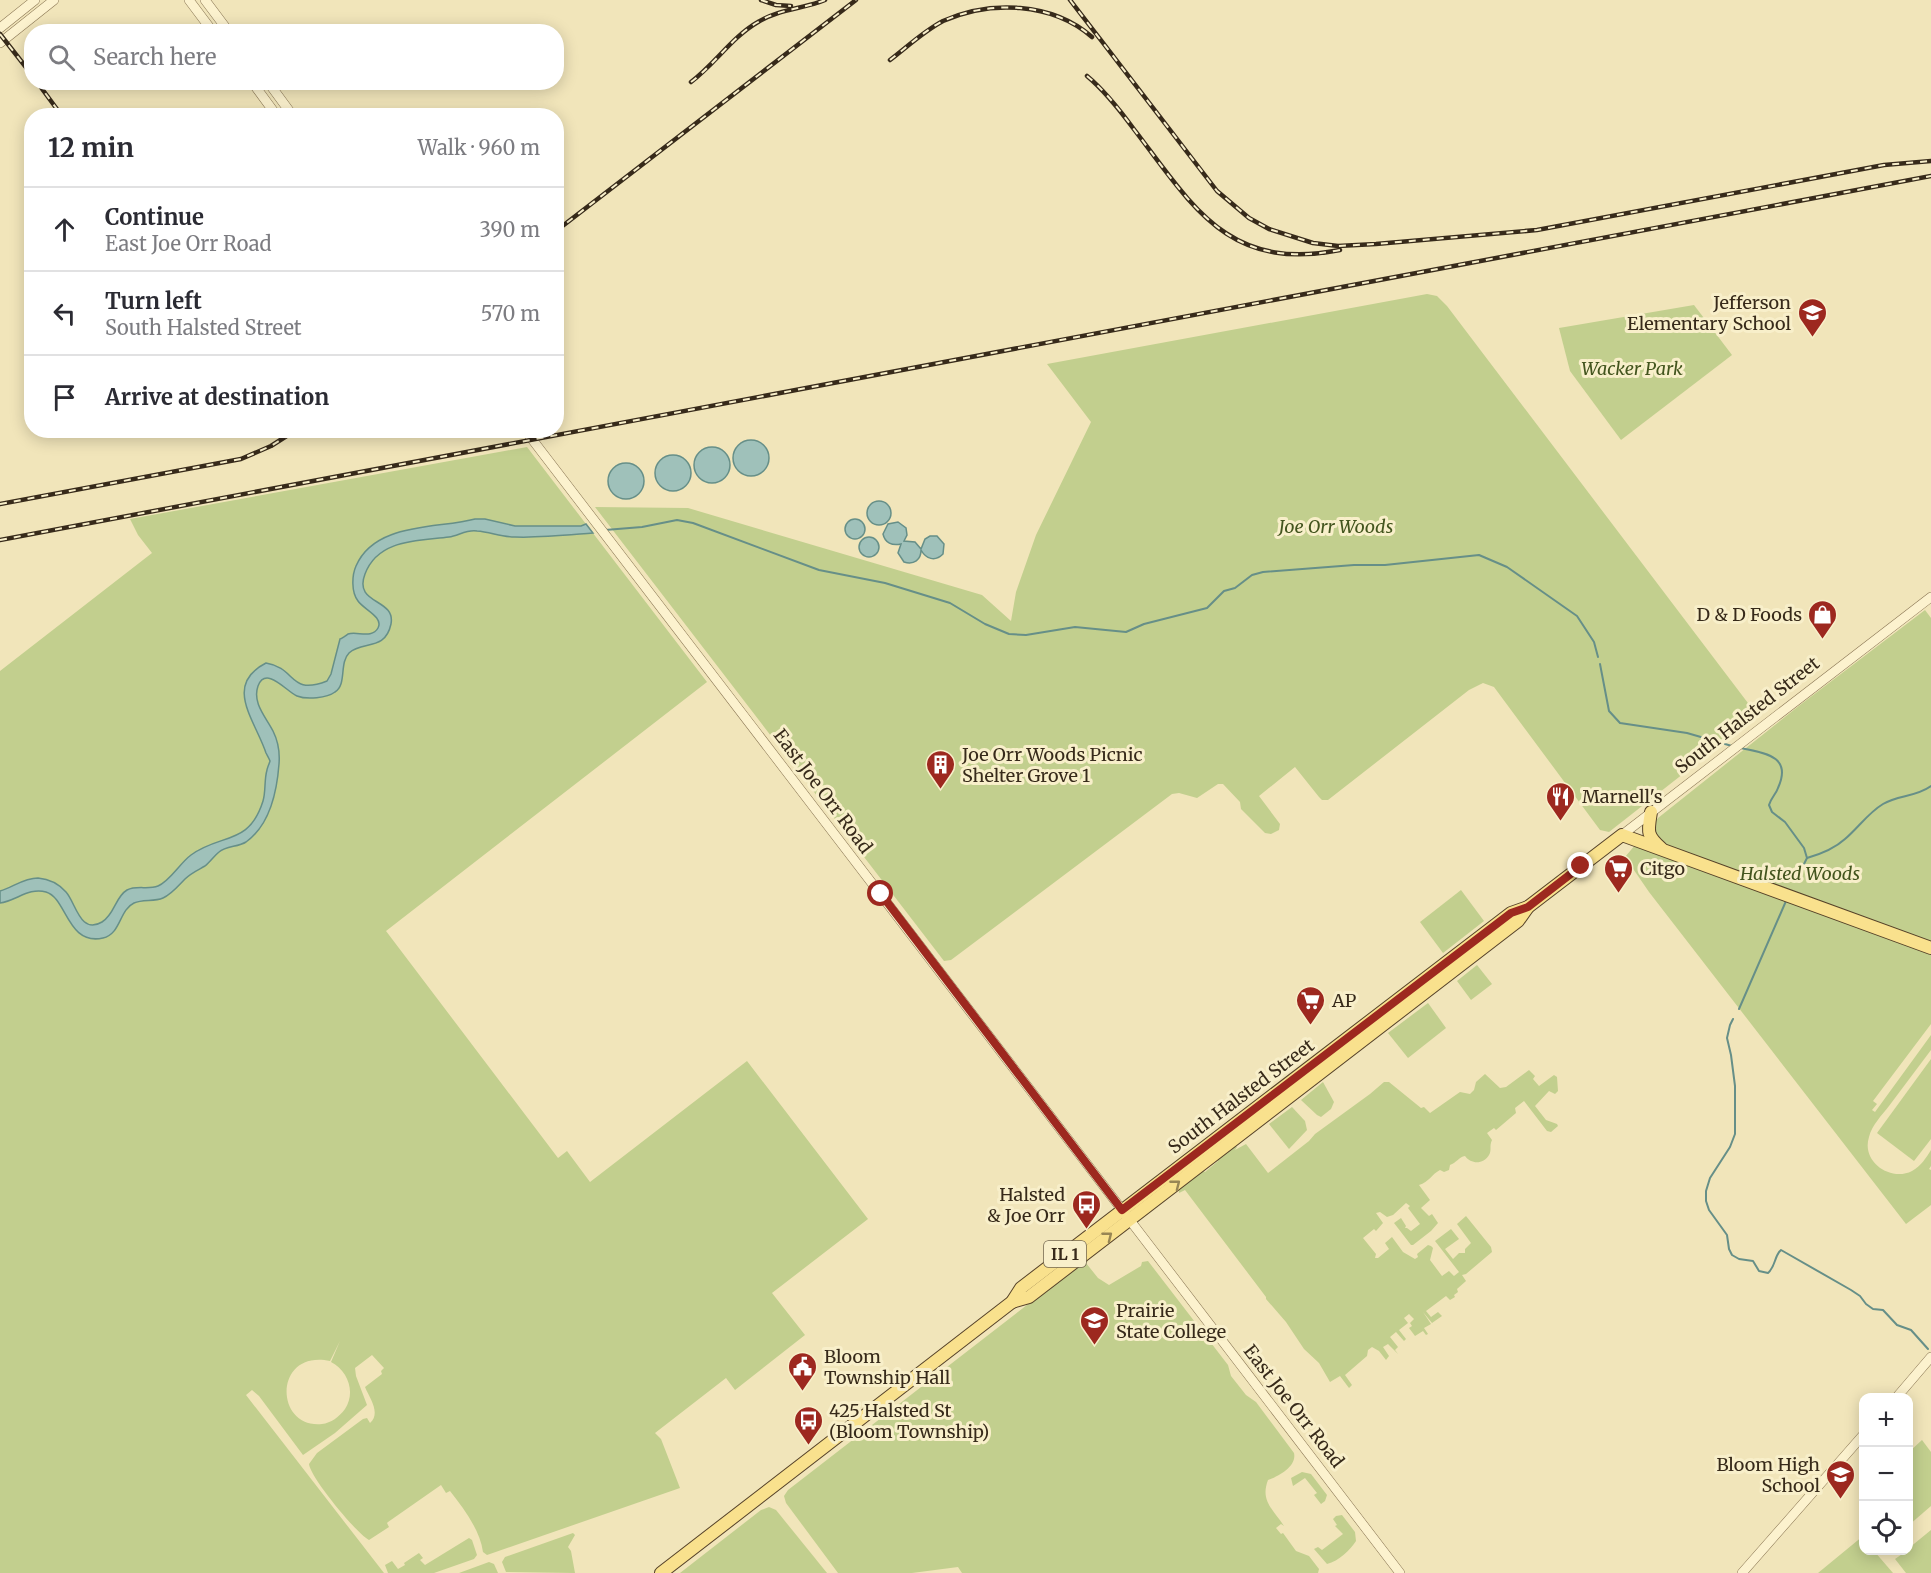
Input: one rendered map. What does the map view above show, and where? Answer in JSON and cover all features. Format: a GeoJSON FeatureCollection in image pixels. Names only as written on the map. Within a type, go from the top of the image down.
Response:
{"type":"FeatureCollection","features":[{"type":"Feature","properties":{"kind":"main road"},"geometry":{"type":"LineString","coordinates":[[1651,812],[1648,832],[1652,840],[1662,849]]}},
{"type":"Feature","properties":{"kind":"main road","name":"South Halsted Street"},"geometry":{"type":"LineString","coordinates":[[660,1573],[1012,1302],[1029,1298],[1126,1215],[1518,921],[1528,907],[1622,835]]}},
{"type":"Feature","properties":{"kind":"main road"},"geometry":{"type":"LineString","coordinates":[[1622,835],[1931,948]]}},
{"type":"Feature","properties":{"kind":"street"},"geometry":{"type":"LineString","coordinates":[[0,28],[35,0]]}},
{"type":"Feature","properties":{"kind":"street"},"geometry":{"type":"LineString","coordinates":[[0,43],[54,0]]}},
{"type":"Feature","properties":{"kind":"street"},"geometry":{"type":"LineString","coordinates":[[189,0],[207,24]]}},
{"type":"Feature","properties":{"kind":"street"},"geometry":{"type":"LineString","coordinates":[[205,0],[223,24]]}},
{"type":"Feature","properties":{"kind":"street"},"geometry":{"type":"LineString","coordinates":[[258,90],[271,108]]}},
{"type":"Feature","properties":{"kind":"street"},"geometry":{"type":"LineString","coordinates":[[274,90],[287,108]]}},
{"type":"Feature","properties":{"kind":"street","name":"East Joe Orr Road"},"geometry":{"type":"LineString","coordinates":[[531,438],[1400,1573]]}},
{"type":"Feature","properties":{"kind":"street","name":"South Halsted Street"},"geometry":{"type":"LineString","coordinates":[[1622,835],[1931,597]]}},
{"type":"Feature","properties":{"kind":"street"},"geometry":{"type":"LineString","coordinates":[[1900,1393],[1931,1357]]}},
{"type":"Feature","properties":{"kind":"street"},"geometry":{"type":"LineString","coordinates":[[1742,1573],[1859,1439]]}},
{"type":"Feature","properties":{"kind":"green space","name":"Joe Orr Woods"},"geometry":{"type":"Polygon","coordinates":[[[1427,294],[1437,296],[1447,306],[1754,711],[1753,719],[1609,832],[1600,830],[1494,687],[1483,683],[1469,690],[1328,800],[1322,800],[1319,797],[1295,767],[1259,796],[1280,824],[1279,830],[1271,834],[1265,833],[1241,809],[1240,802],[1223,784],[1218,784],[1197,798],[1179,793],[1172,794],[951,960],[944,961],[595,507],[688,508],[982,595],[1011,621],[1016,592],[1036,535],[1091,422],[1047,364],[1427,294]]]}},
{"type":"Feature","properties":{"kind":"green space","name":"Wacker Park"},"geometry":{"type":"Polygon","coordinates":[[[1694,305],[1732,355],[1621,440],[1570,371],[1559,328],[1694,305]]]}},
{"type":"Feature","properties":{"kind":"green space"},"geometry":{"type":"Polygon","coordinates":[[[527,447],[707,682],[386,931],[558,1158],[567,1151],[590,1182],[747,1061],[868,1219],[772,1293],[805,1335],[735,1390],[726,1378],[655,1433],[661,1439],[680,1488],[487,1555],[483,1552],[479,1536],[466,1512],[450,1491],[446,1493],[441,1485],[388,1522],[389,1527],[369,1540],[334,1504],[311,1471],[309,1464],[317,1453],[363,1419],[367,1418],[370,1423],[373,1419],[375,1410],[365,1387],[382,1374],[381,1371],[384,1368],[372,1355],[355,1368],[367,1405],[335,1433],[303,1455],[259,1396],[252,1390],[246,1395],[384,1573],[0,1573],[0,671],[152,553],[138,535],[130,519],[527,447]],[[340,1341],[330,1361],[311,1360],[298,1366],[290,1377],[287,1390],[288,1403],[295,1415],[306,1422],[322,1424],[332,1421],[343,1412],[348,1402],[350,1389],[346,1376],[331,1362],[340,1341]]]}},
{"type":"Feature","properties":{"kind":"green space","name":"Halsted Woods"},"geometry":{"type":"Polygon","coordinates":[[[1925,610],[1931,618],[1931,1024],[1873,1101],[1877,1104],[1872,1110],[1875,1112],[1931,1035],[1931,1050],[1875,1124],[1870,1133],[1868,1146],[1869,1154],[1874,1162],[1887,1172],[1895,1174],[1904,1174],[1915,1169],[1931,1150],[1929,1169],[1931,1170],[1931,1205],[1906,1224],[1649,892],[1625,857],[1658,818],[1800,705],[1925,610]]]}},
{"type":"Feature","properties":{"kind":"green space"},"geometry":{"type":"Polygon","coordinates":[[[1461,890],[1484,921],[1443,953],[1420,922],[1461,890]]]}},
{"type":"Feature","properties":{"kind":"green space"},"geometry":{"type":"Polygon","coordinates":[[[1477,965],[1492,984],[1471,1000],[1457,981],[1477,965]]]}},
{"type":"Feature","properties":{"kind":"green space"},"geometry":{"type":"Polygon","coordinates":[[[1428,1003],[1446,1028],[1408,1058],[1388,1033],[1428,1003]]]}},
{"type":"Feature","properties":{"kind":"green space"},"geometry":{"type":"Polygon","coordinates":[[[1931,1059],[1931,1139],[1914,1161],[1877,1133],[1931,1059]]]}},
{"type":"Feature","properties":{"kind":"green space"},"geometry":{"type":"Polygon","coordinates":[[[1529,1070],[1535,1076],[1533,1079],[1539,1086],[1554,1075],[1557,1077],[1558,1091],[1555,1094],[1549,1091],[1535,1106],[1546,1120],[1558,1126],[1551,1132],[1547,1131],[1524,1101],[1515,1108],[1516,1113],[1496,1130],[1494,1128],[1487,1133],[1492,1140],[1490,1153],[1484,1160],[1470,1161],[1465,1156],[1450,1165],[1449,1170],[1444,1172],[1440,1170],[1419,1185],[1430,1200],[1421,1208],[1429,1216],[1432,1214],[1438,1223],[1413,1245],[1394,1223],[1401,1218],[1405,1228],[1411,1231],[1420,1224],[1408,1208],[1410,1206],[1406,1203],[1393,1215],[1387,1217],[1380,1212],[1376,1213],[1383,1223],[1376,1231],[1374,1229],[1363,1238],[1376,1254],[1375,1258],[1389,1249],[1385,1243],[1392,1237],[1403,1252],[1415,1259],[1418,1257],[1417,1254],[1428,1245],[1433,1248],[1430,1260],[1442,1276],[1449,1271],[1454,1276],[1459,1272],[1435,1241],[1451,1229],[1459,1239],[1445,1249],[1453,1259],[1459,1253],[1465,1253],[1465,1249],[1471,1243],[1457,1224],[1466,1216],[1491,1247],[1492,1252],[1462,1275],[1466,1281],[1457,1289],[1455,1297],[1450,1300],[1446,1296],[1426,1311],[1431,1317],[1438,1312],[1442,1316],[1432,1323],[1423,1312],[1431,1324],[1424,1328],[1428,1334],[1426,1335],[1423,1331],[1415,1336],[1409,1328],[1414,1319],[1409,1314],[1404,1318],[1408,1323],[1399,1330],[1406,1339],[1404,1341],[1396,1332],[1390,1337],[1398,1347],[1395,1350],[1398,1354],[1388,1344],[1383,1347],[1389,1356],[1386,1360],[1379,1351],[1372,1347],[1368,1350],[1367,1356],[1345,1375],[1352,1385],[1349,1388],[1340,1376],[1330,1382],[1319,1363],[1304,1349],[1185,1190],[1179,1193],[1179,1187],[1202,1170],[1205,1172],[1218,1161],[1216,1159],[1235,1145],[1237,1147],[1235,1150],[1246,1144],[1268,1173],[1384,1082],[1389,1082],[1430,1113],[1460,1092],[1470,1094],[1476,1082],[1485,1074],[1500,1088],[1506,1087],[1529,1070]]]}},
{"type":"Feature","properties":{"kind":"green space"},"geometry":{"type":"Polygon","coordinates":[[[1323,1082],[1334,1102],[1331,1109],[1321,1117],[1301,1100],[1323,1082]]]}},
{"type":"Feature","properties":{"kind":"green space"},"geometry":{"type":"Polygon","coordinates":[[[1292,1107],[1305,1121],[1307,1130],[1289,1149],[1269,1124],[1292,1107]]]}},
{"type":"Feature","properties":{"kind":"green space","name":"Prairie State College"},"geometry":{"type":"Polygon","coordinates":[[[1085,1260],[1088,1261],[1086,1263],[1098,1278],[1109,1285],[1141,1266],[1142,1262],[1148,1261],[1228,1365],[1231,1376],[1246,1395],[1256,1402],[1294,1453],[1290,1466],[1268,1480],[1267,1499],[1284,1526],[1281,1524],[1276,1528],[1281,1534],[1283,1533],[1296,1551],[1309,1556],[1319,1569],[1318,1573],[962,1573],[958,1567],[912,1573],[838,1573],[786,1503],[784,1496],[788,1490],[1085,1260]]]}},
{"type":"Feature","properties":{"kind":"green space"},"geometry":{"type":"Polygon","coordinates":[[[1922,1440],[1931,1452],[1931,1506],[1913,1522],[1913,1501],[1913,1448],[1922,1440]]]}},
{"type":"Feature","properties":{"kind":"green space"},"geometry":{"type":"Polygon","coordinates":[[[1302,1472],[1311,1474],[1327,1495],[1321,1504],[1314,1495],[1317,1493],[1305,1478],[1293,1486],[1291,1478],[1302,1472]]]}},
{"type":"Feature","properties":{"kind":"green space"},"geometry":{"type":"Polygon","coordinates":[[[769,1507],[776,1510],[827,1573],[680,1573],[761,1510],[769,1507]]]}},
{"type":"Feature","properties":{"kind":"green space"},"geometry":{"type":"Polygon","coordinates":[[[1342,1515],[1355,1532],[1356,1541],[1344,1555],[1327,1564],[1314,1549],[1318,1547],[1322,1550],[1343,1534],[1335,1526],[1337,1525],[1333,1519],[1342,1515]]]}},
{"type":"Feature","properties":{"kind":"green space"},"geometry":{"type":"Polygon","coordinates":[[[1931,1530],[1931,1573],[1906,1573],[1895,1559],[1901,1555],[1913,1555],[1913,1545],[1931,1530]]]}},
{"type":"Feature","properties":{"kind":"green space"},"geometry":{"type":"Polygon","coordinates":[[[573,1533],[575,1535],[568,1547],[571,1551],[575,1573],[506,1572],[502,1562],[505,1557],[573,1533]]]}},
{"type":"Feature","properties":{"kind":"green space"},"geometry":{"type":"Polygon","coordinates":[[[469,1538],[472,1540],[477,1555],[474,1559],[434,1573],[388,1573],[385,1565],[392,1561],[398,1569],[419,1553],[423,1558],[420,1560],[425,1565],[469,1538]]]}},
{"type":"Feature","properties":{"kind":"green space"},"geometry":{"type":"Polygon","coordinates":[[[1859,1539],[1859,1555],[1877,1555],[1893,1573],[1818,1573],[1859,1539]]]}},
{"type":"Feature","properties":{"kind":"green space"},"geometry":{"type":"Polygon","coordinates":[[[489,1562],[494,1564],[498,1573],[459,1573],[489,1562]]]}},
{"type":"Feature","properties":{"kind":"water"},"geometry":{"type":"Polygon","coordinates":[[[751,440],[764,445],[769,458],[764,471],[751,476],[738,471],[733,458],[738,445],[751,440]]]}},
{"type":"Feature","properties":{"kind":"water"},"geometry":{"type":"Polygon","coordinates":[[[712,447],[725,452],[730,465],[725,478],[712,483],[699,478],[694,465],[699,452],[712,447]]]}},
{"type":"Feature","properties":{"kind":"water"},"geometry":{"type":"Polygon","coordinates":[[[673,455],[686,460],[691,473],[686,486],[673,491],[660,486],[655,473],[660,460],[673,455]]]}},
{"type":"Feature","properties":{"kind":"water"},"geometry":{"type":"Polygon","coordinates":[[[626,463],[639,468],[644,481],[639,494],[626,499],[613,494],[608,481],[613,468],[626,463]]]}},
{"type":"Feature","properties":{"kind":"water"},"geometry":{"type":"Polygon","coordinates":[[[879,501],[887,505],[891,513],[887,521],[879,525],[871,521],[867,513],[871,505],[879,501]]]}},
{"type":"Feature","properties":{"kind":"water"},"geometry":{"type":"Polygon","coordinates":[[[475,519],[515,526],[581,526],[586,524],[593,533],[510,537],[470,531],[400,544],[379,554],[365,574],[363,584],[369,597],[387,610],[391,616],[391,624],[384,639],[354,649],[349,653],[344,662],[339,689],[327,696],[306,698],[293,694],[271,679],[262,680],[258,686],[258,704],[275,735],[279,760],[271,807],[254,835],[243,844],[219,852],[205,866],[190,875],[166,896],[129,906],[113,932],[103,938],[91,939],[82,935],[75,929],[59,903],[46,892],[34,891],[0,903],[0,891],[28,879],[38,878],[54,882],[63,889],[84,921],[95,925],[106,919],[127,890],[158,886],[191,855],[202,848],[242,832],[257,815],[263,801],[270,761],[246,704],[244,692],[246,682],[253,672],[266,663],[283,670],[299,683],[315,685],[327,681],[340,639],[352,633],[372,633],[378,628],[378,620],[358,601],[353,588],[356,566],[365,552],[392,534],[475,519]]]}},
{"type":"Feature","properties":{"kind":"water"},"geometry":{"type":"Polygon","coordinates":[[[855,519],[862,522],[865,529],[862,536],[855,539],[848,536],[845,529],[848,522],[855,519]]]}},
{"type":"Feature","properties":{"kind":"water"},"geometry":{"type":"Polygon","coordinates":[[[898,522],[906,528],[907,535],[904,541],[915,542],[921,549],[925,539],[937,536],[944,544],[943,554],[937,558],[931,558],[925,556],[921,550],[920,557],[916,561],[904,562],[898,553],[901,544],[889,543],[883,534],[888,524],[898,522]]]}},
{"type":"Feature","properties":{"kind":"water"},"geometry":{"type":"Polygon","coordinates":[[[869,537],[876,540],[879,547],[876,554],[869,557],[862,554],[859,547],[862,540],[869,537]]]}},
{"type":"Feature","properties":{"kind":"waterway"},"geometry":{"type":"LineString","coordinates":[[605,530],[642,527],[677,520],[693,523],[819,570],[885,583],[950,603],[985,624],[1009,634],[1026,635],[1075,627],[1126,632],[1144,624],[1207,608],[1224,591],[1235,588],[1252,575],[1263,572],[1385,565],[1479,555],[1507,567],[1577,616],[1594,642],[1598,657]]}},
{"type":"Feature","properties":{"kind":"waterway"},"geometry":{"type":"LineString","coordinates":[[1600,664],[1609,711],[1620,723],[1687,733],[1732,746]]}},
{"type":"Feature","properties":{"kind":"waterway"},"geometry":{"type":"LineString","coordinates":[[1741,748],[1766,754],[1779,762],[1782,777],[1769,805],[1772,812],[1785,822],[1804,848],[1807,858],[1797,878]]}},
{"type":"Feature","properties":{"kind":"waterway"},"geometry":{"type":"LineString","coordinates":[[1807,858],[1841,843],[1883,804],[1931,786]]}},
{"type":"Feature","properties":{"kind":"waterway"},"geometry":{"type":"LineString","coordinates":[[1739,1009],[1786,901]]}},
{"type":"Feature","properties":{"kind":"waterway"},"geometry":{"type":"LineString","coordinates":[[1733,1019],[1727,1038],[1735,1086],[1735,1134],[1730,1147],[1710,1178],[1706,1191],[1709,1210],[1727,1235],[1732,1255],[1739,1259],[1753,1261],[1759,1271],[1768,1273],[1781,1250],[1851,1290],[1873,1309],[1883,1310],[1897,1325],[1911,1330],[1928,1349]]}},
{"type":"Feature","properties":{"kind":"railway"},"geometry":{"type":"LineString","coordinates":[[761,0],[776,5],[791,6]]}},
{"type":"Feature","properties":{"kind":"railway"},"geometry":{"type":"LineString","coordinates":[[691,82],[740,35],[758,22],[774,14],[825,0]]}},
{"type":"Feature","properties":{"kind":"railway"},"geometry":{"type":"LineString","coordinates":[[564,225],[856,0]]}},
{"type":"Feature","properties":{"kind":"railway"},"geometry":{"type":"LineString","coordinates":[[1070,0],[1217,191],[1249,218],[1269,229],[1313,243],[1338,246],[1376,244],[1537,230],[1884,165],[1931,161]]}},
{"type":"Feature","properties":{"kind":"railway"},"geometry":{"type":"LineString","coordinates":[[890,60],[922,34],[943,21],[980,10],[1020,8],[1040,11],[1076,25],[1092,37]]}},
{"type":"Feature","properties":{"kind":"railway"},"geometry":{"type":"LineString","coordinates":[[0,34],[24,65]]}},
{"type":"Feature","properties":{"kind":"railway"},"geometry":{"type":"LineString","coordinates":[[1087,76],[1117,107],[1195,207],[1217,226],[1241,242],[1268,251],[1301,254],[1340,250]]}},
{"type":"Feature","properties":{"kind":"railway"},"geometry":{"type":"LineString","coordinates":[[43,90],[56,108]]}},
{"type":"Feature","properties":{"kind":"railway"},"geometry":{"type":"LineString","coordinates":[[564,434],[1931,176]]}},
{"type":"Feature","properties":{"kind":"railway"},"geometry":{"type":"LineString","coordinates":[[0,504],[241,459],[284,438]]}},
{"type":"Feature","properties":{"kind":"railway"},"geometry":{"type":"LineString","coordinates":[[0,540],[541,438]]}},
{"type":"Feature","properties":{"kind":"place","name":"Jefferson Elementary School"},"geometry":{"type":"Point","coordinates":[1812,338]}},
{"type":"Feature","properties":{"kind":"place","name":"D & D Foods"},"geometry":{"type":"Point","coordinates":[1823,640]}},
{"type":"Feature","properties":{"kind":"place","name":"Joe Orr Woods Picnic Shelter Grove 1"},"geometry":{"type":"Point","coordinates":[941,790]}},
{"type":"Feature","properties":{"kind":"place","name":"Marnell's"},"geometry":{"type":"Point","coordinates":[1561,822]}},
{"type":"Feature","properties":{"kind":"place","name":"Citgo"},"geometry":{"type":"Point","coordinates":[1619,894]}},
{"type":"Feature","properties":{"kind":"place","name":"AP"},"geometry":{"type":"Point","coordinates":[1311,1026]}},
{"type":"Feature","properties":{"kind":"place","name":"Halsted & Joe Orr"},"geometry":{"type":"Point","coordinates":[1086,1230]}},
{"type":"Feature","properties":{"kind":"place","name":"Prairie State College"},"geometry":{"type":"Point","coordinates":[1095,1346]}},
{"type":"Feature","properties":{"kind":"place","name":"Bloom Township Hall"},"geometry":{"type":"Point","coordinates":[803,1392]}},
{"type":"Feature","properties":{"kind":"place","name":"425 Halsted St (Bloom Township)"},"geometry":{"type":"Point","coordinates":[808,1446]}},
{"type":"Feature","properties":{"kind":"place","name":"Bloom High School"},"geometry":{"type":"Point","coordinates":[1841,1500]}},
{"type":"Feature","properties":{"kind":"route"},"geometry":{"type":"LineString","coordinates":[[881,894],[1122,1210],[1511,913],[1528,907],[1581,866]]}}]}
